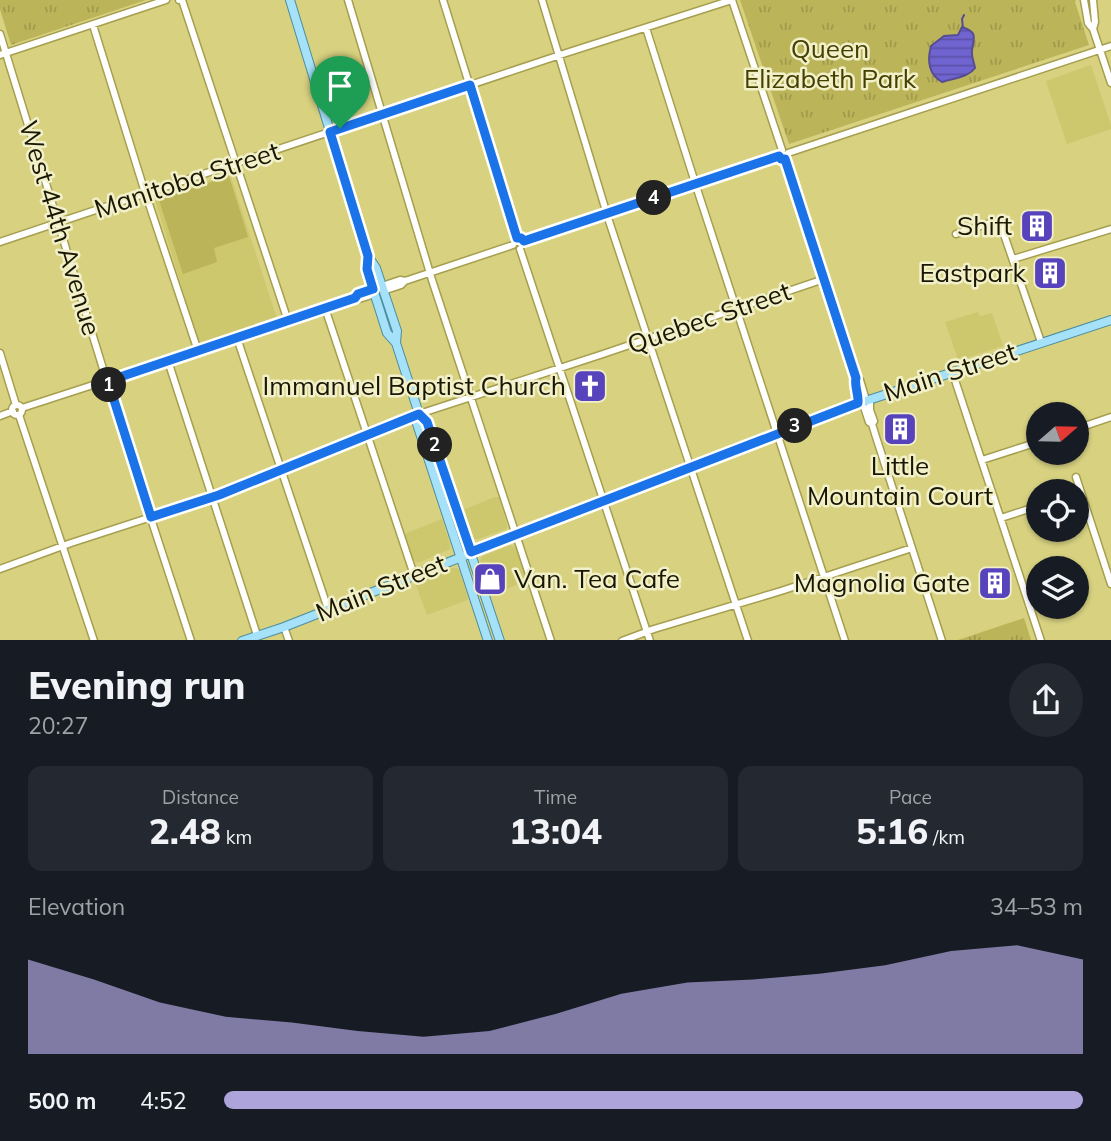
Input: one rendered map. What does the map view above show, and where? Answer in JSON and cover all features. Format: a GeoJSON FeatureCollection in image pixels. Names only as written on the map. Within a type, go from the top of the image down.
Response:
{"type":"FeatureCollection","features":[{"type":"Feature","properties":{"kind":"main road"},"geometry":{"type":"LineString","coordinates":[[290,0],[368,256],[376,268],[387,333],[396,343],[419,414],[427,422],[500,640]]}},
{"type":"Feature","properties":{"kind":"main road","name":"Main Street"},"geometry":{"type":"LineString","coordinates":[[242,640],[328,609],[777,433],[864,401],[1111,320]]}},
{"type":"Feature","properties":{"kind":"main road"},"geometry":{"type":"LineString","coordinates":[[419,414],[417,424],[488,640]]}},
{"type":"Feature","properties":{"kind":"street"},"geometry":{"type":"LineString","coordinates":[[3,54],[166,0]]}},
{"type":"Feature","properties":{"kind":"street"},"geometry":{"type":"LineString","coordinates":[[180,0],[288,321]]}},
{"type":"Feature","properties":{"kind":"street"},"geometry":{"type":"LineString","coordinates":[[348,0],[430,273],[551,640]]}},
{"type":"Feature","properties":{"kind":"street"},"geometry":{"type":"LineString","coordinates":[[443,0],[516,248],[520,249],[650,640]]}},
{"type":"Feature","properties":{"kind":"street"},"geometry":{"type":"LineString","coordinates":[[542,0],[607,214],[748,640]]}},
{"type":"Feature","properties":{"kind":"street"},"geometry":{"type":"LineString","coordinates":[[732,0],[856,378],[860,380],[869,422],[942,640]]}},
{"type":"Feature","properties":{"kind":"street","name":"Manitoba Street"},"geometry":{"type":"LineString","coordinates":[[0,242],[732,0]]}},
{"type":"Feature","properties":{"kind":"street"},"geometry":{"type":"LineString","coordinates":[[1084,0],[1088,23],[1093,29],[1111,83]]}},
{"type":"Feature","properties":{"kind":"street"},"geometry":{"type":"LineString","coordinates":[[1093,0],[1093,29]]}},
{"type":"Feature","properties":{"kind":"street"},"geometry":{"type":"LineString","coordinates":[[93,25],[198,351]]}},
{"type":"Feature","properties":{"kind":"street"},"geometry":{"type":"LineString","coordinates":[[646,28],[845,640]]}},
{"type":"Feature","properties":{"kind":"street","name":"West 44th Avenue"},"geometry":{"type":"LineString","coordinates":[[0,34],[3,54],[191,640]]}},
{"type":"Feature","properties":{"kind":"street"},"geometry":{"type":"LineString","coordinates":[[0,416],[288,321],[355,298],[358,294],[430,273],[521,238],[524,241],[607,214],[1111,46]]}},
{"type":"Feature","properties":{"kind":"street"},"geometry":{"type":"LineString","coordinates":[[956,234],[999,220],[1041,342]]}},
{"type":"Feature","properties":{"kind":"street"},"geometry":{"type":"LineString","coordinates":[[1013,259],[1111,229]]}},
{"type":"Feature","properties":{"kind":"street"},"geometry":{"type":"LineString","coordinates":[[520,249],[524,241]]}},
{"type":"Feature","properties":{"kind":"street","name":"Quebec Street"},"geometry":{"type":"LineString","coordinates":[[0,569],[212,497],[419,414],[824,279]]}},
{"type":"Feature","properties":{"kind":"street"},"geometry":{"type":"LineString","coordinates":[[325,308],[414,575]]}},
{"type":"Feature","properties":{"kind":"street"},"geometry":{"type":"LineString","coordinates":[[237,338],[328,609]]}},
{"type":"Feature","properties":{"kind":"street"},"geometry":{"type":"LineString","coordinates":[[0,353],[94,640]]}},
{"type":"Feature","properties":{"kind":"street"},"geometry":{"type":"LineString","coordinates":[[168,361],[257,635]]}},
{"type":"Feature","properties":{"kind":"street"},"geometry":{"type":"LineString","coordinates":[[952,372],[1041,640]]}},
{"type":"Feature","properties":{"kind":"street"},"geometry":{"type":"LineString","coordinates":[[1089,425],[1111,418]]}},
{"type":"Feature","properties":{"kind":"street"},"geometry":{"type":"LineString","coordinates":[[982,460],[1026,446]]}},
{"type":"Feature","properties":{"kind":"street"},"geometry":{"type":"LineString","coordinates":[[1001,519],[1026,510]]}},
{"type":"Feature","properties":{"kind":"street"},"geometry":{"type":"LineString","coordinates":[[1089,523],[1111,584]]}},
{"type":"Feature","properties":{"kind":"street"},"geometry":{"type":"LineString","coordinates":[[622,640],[912,548]]}},
{"type":"Feature","properties":{"kind":"street"},"geometry":{"type":"LineString","coordinates":[[284,626],[289,640]]}},
{"type":"Feature","properties":{"kind":"shaded area"},"geometry":{"type":"Polygon","coordinates":[[[962,27],[971,31],[974,36],[972,52],[975,68],[964,76],[942,82],[930,67],[931,46],[944,36],[958,35],[962,27]]]}},
{"type":"Feature","properties":{"kind":"shaded area"},"geometry":{"type":"Polygon","coordinates":[[[1091,65],[1111,129],[1067,144],[1046,81],[1091,65]]]}},
{"type":"Feature","properties":{"kind":"shaded area"},"geometry":{"type":"Polygon","coordinates":[[[230,174],[277,319],[200,347],[155,199],[230,174]]]}},
{"type":"Feature","properties":{"kind":"shaded area"},"geometry":{"type":"Polygon","coordinates":[[[978,312],[980,316],[992,313],[1003,346],[959,362],[945,322],[978,312]]]}},
{"type":"Feature","properties":{"kind":"shaded area"},"geometry":{"type":"Polygon","coordinates":[[[499,497],[506,529],[474,539],[463,510],[499,497]]]}},
{"type":"Feature","properties":{"kind":"shaded area"},"geometry":{"type":"Polygon","coordinates":[[[442,519],[450,549],[416,562],[404,535],[442,519]]]}},
{"type":"Feature","properties":{"kind":"shaded area"},"geometry":{"type":"Polygon","coordinates":[[[510,545],[516,548],[527,581],[490,595],[480,560],[483,556],[510,545]]]}},
{"type":"Feature","properties":{"kind":"shaded area"},"geometry":{"type":"Polygon","coordinates":[[[453,568],[459,570],[467,600],[427,615],[415,583],[453,568]]]}},
{"type":"Feature","properties":{"kind":"green space"},"geometry":{"type":"Polygon","coordinates":[[[0,0],[146,0],[11,45],[0,9],[0,0]]]}},
{"type":"Feature","properties":{"kind":"green space","name":"Queen Elizabeth Park"},"geometry":{"type":"Polygon","coordinates":[[[740,0],[1076,0],[1089,45],[789,144],[740,0]]]}},
{"type":"Feature","properties":{"kind":"green space"},"geometry":{"type":"Polygon","coordinates":[[[229,176],[248,237],[214,248],[217,262],[183,274],[159,200],[229,176]]]}},
{"type":"Feature","properties":{"kind":"green space"},"geometry":{"type":"Polygon","coordinates":[[[1024,618],[1031,640],[958,640],[1024,618]]]}},
{"type":"Feature","properties":{"kind":"waterway"},"geometry":{"type":"LineString","coordinates":[[963,28],[964,15]]}},
{"type":"Feature","properties":{"kind":"place","name":"Shift"},"geometry":{"type":"Point","coordinates":[1037,226]}},
{"type":"Feature","properties":{"kind":"place","name":"Eastpark"},"geometry":{"type":"Point","coordinates":[1050,273]}},
{"type":"Feature","properties":{"kind":"place","name":"Immanuel Baptist Church"},"geometry":{"type":"Point","coordinates":[590,386]}},
{"type":"Feature","properties":{"kind":"place","name":"Little Mountain Court"},"geometry":{"type":"Point","coordinates":[900,429]}},
{"type":"Feature","properties":{"kind":"place","name":"Van. Tea Cafe"},"geometry":{"type":"Point","coordinates":[490,579]}},
{"type":"Feature","properties":{"kind":"place","name":"Magnolia Gate"},"geometry":{"type":"Point","coordinates":[995,583]}},
{"type":"Feature","properties":{"kind":"route"},"geometry":{"type":"LineString","coordinates":[[470,85],[517,238],[524,241],[779,156],[785,159],[856,378],[858,403],[471,552],[427,422],[419,414],[219,495],[151,517],[108,381],[355,298],[358,294],[373,289],[367,269],[368,256],[330,132],[340,128],[470,85]]}}]}
